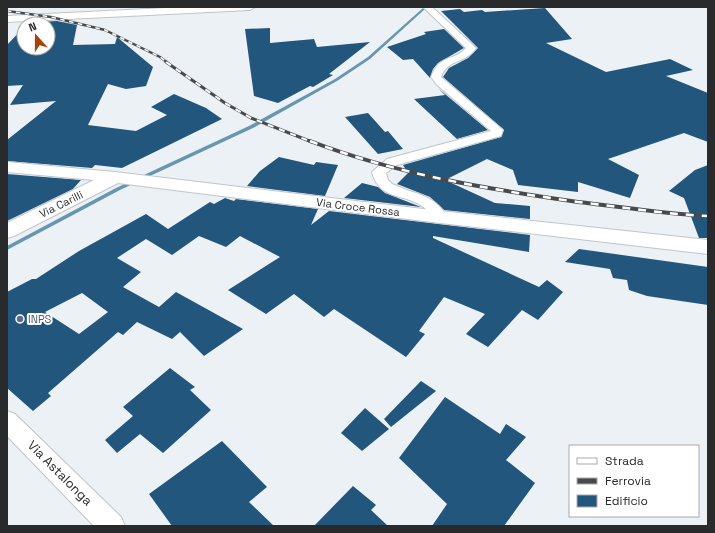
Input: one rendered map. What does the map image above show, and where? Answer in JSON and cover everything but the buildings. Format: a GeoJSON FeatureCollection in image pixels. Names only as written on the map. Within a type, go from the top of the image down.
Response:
{"type":"FeatureCollection","features":[{"type":"Feature","properties":{"kind":"main road"},"geometry":{"type":"LineString","coordinates":[[7,19],[160,9],[250,7]]}},
{"type":"Feature","properties":{"kind":"main road","name":"Via Croce Rossa"},"geometry":{"type":"LineString","coordinates":[[7,167],[119,178],[440,217],[708,247]]}},
{"type":"Feature","properties":{"kind":"main road","name":"Via Carilli"},"geometry":{"type":"LineString","coordinates":[[7,231],[119,178]]}},
{"type":"Feature","properties":{"kind":"street"},"geometry":{"type":"LineString","coordinates":[[427,7],[471,48],[468,52],[444,62],[437,71],[436,77],[441,83],[497,130],[497,133],[392,162],[379,172],[379,178],[383,185],[424,200],[437,209],[440,217]]}},
{"type":"Feature","properties":{"kind":"street","name":"Via Astalonga"},"geometry":{"type":"LineString","coordinates":[[7,421],[112,526]]}},
{"type":"Feature","properties":{"kind":"waterway"},"geometry":{"type":"LineString","coordinates":[[7,248],[118,189],[251,127],[336,80],[369,58],[424,9]]}},
{"type":"Feature","properties":{"kind":"railway"},"geometry":{"type":"LineString","coordinates":[[7,11],[51,17],[105,30],[160,57],[168,63]]}},
{"type":"Feature","properties":{"kind":"railway"},"geometry":{"type":"LineString","coordinates":[[166,62],[225,103],[251,118],[312,142]]}},
{"type":"Feature","properties":{"kind":"railway"},"geometry":{"type":"LineString","coordinates":[[310,141],[375,163],[476,186],[578,202],[659,212],[708,216]]}},
{"type":"Feature","properties":{"kind":"place","name":"INPS"},"geometry":{"type":"Point","coordinates":[20,319]}}]}
